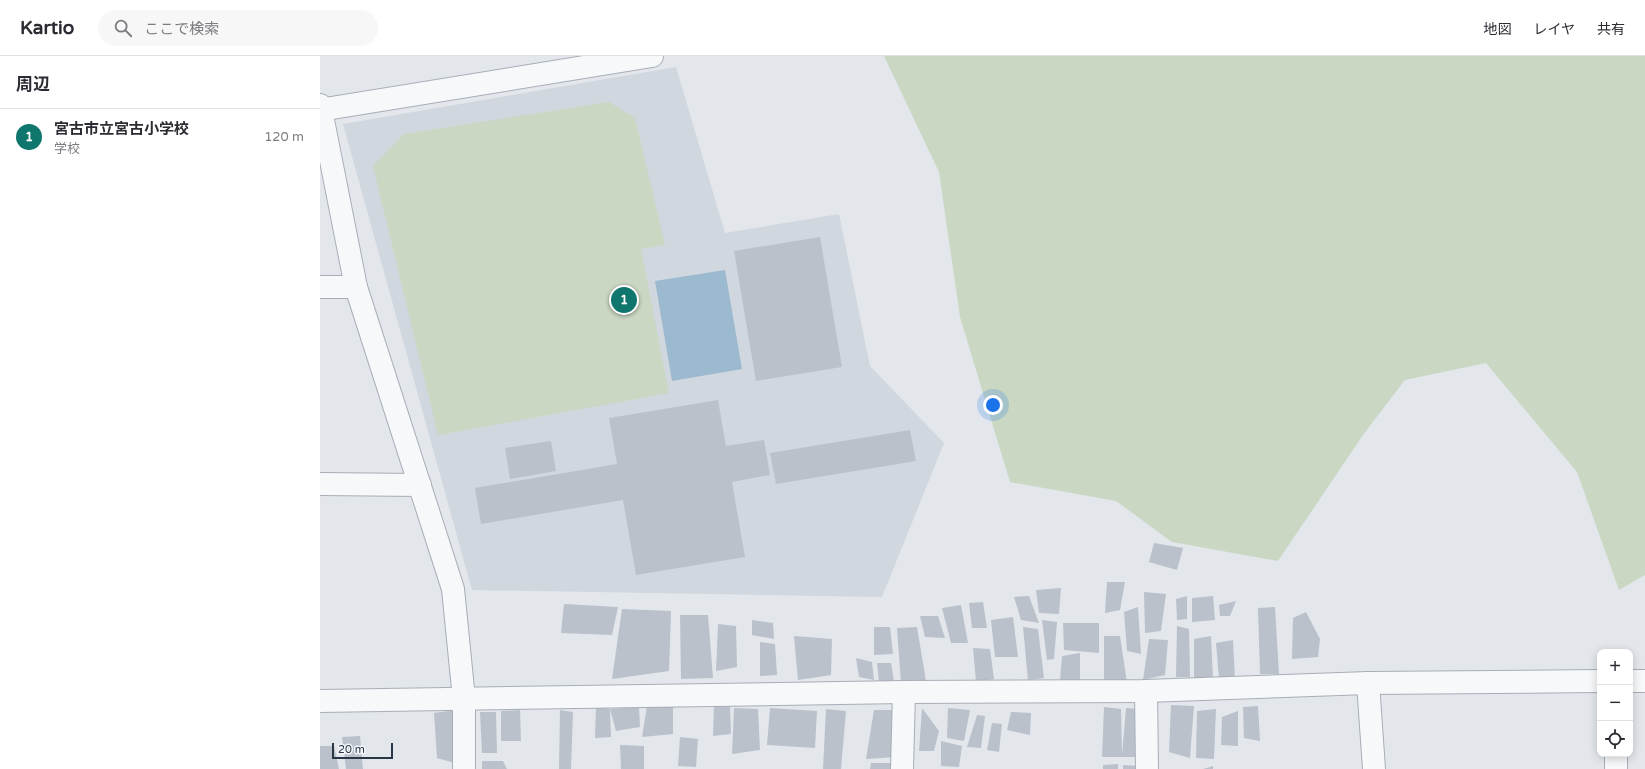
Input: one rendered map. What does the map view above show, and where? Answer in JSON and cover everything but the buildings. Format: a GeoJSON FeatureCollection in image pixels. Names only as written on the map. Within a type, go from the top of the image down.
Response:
{"type":"FeatureCollection","features":[{"type":"Feature","properties":{"kind":"street"},"geometry":{"type":"LineString","coordinates":[[464,769],[464,699],[453,589],[356,287],[320,108],[652,56]]}},
{"type":"Feature","properties":{"kind":"street"},"geometry":{"type":"LineString","coordinates":[[320,287],[356,287]]}},
{"type":"Feature","properties":{"kind":"street"},"geometry":{"type":"LineString","coordinates":[[320,484],[420,485]]}},
{"type":"Feature","properties":{"kind":"street"},"geometry":{"type":"LineString","coordinates":[[320,702],[904,692],[1146,691],[1368,683],[1597,681]]}},
{"type":"Feature","properties":{"kind":"street"},"geometry":{"type":"LineString","coordinates":[[1633,681],[1645,681]]}},
{"type":"Feature","properties":{"kind":"street"},"geometry":{"type":"LineString","coordinates":[[1368,683],[1374,769]]}},
{"type":"Feature","properties":{"kind":"street"},"geometry":{"type":"LineString","coordinates":[[1146,691],[1147,769]]}},
{"type":"Feature","properties":{"kind":"street"},"geometry":{"type":"LineString","coordinates":[[902,769],[904,692]]}},
{"type":"Feature","properties":{"kind":"street"},"geometry":{"type":"LineString","coordinates":[[1616,757],[1616,769]]}},
{"type":"Feature","properties":{"kind":"shaded area"},"geometry":{"type":"Polygon","coordinates":[[[676,67],[725,233],[839,214],[870,366],[944,443],[882,597],[472,590],[343,124],[676,67]]]}},
{"type":"Feature","properties":{"kind":"green space"},"geometry":{"type":"Polygon","coordinates":[[[884,56],[1645,56],[1645,575],[1619,590],[1577,472],[1486,363],[1405,380],[1363,435],[1278,561],[1172,542],[1116,501],[1010,482],[960,317],[939,172],[884,56]]]}},
{"type":"Feature","properties":{"kind":"green space"},"geometry":{"type":"Polygon","coordinates":[[[609,102],[635,118],[665,245],[641,249],[669,393],[438,435],[373,166],[404,134],[609,102]]]}},
{"type":"Feature","properties":{"kind":"water"},"geometry":{"type":"Polygon","coordinates":[[[725,270],[742,369],[672,381],[655,281],[725,270]]]}},
{"type":"Feature","properties":{"kind":"place","name":"宮古市立宮古小学校"},"geometry":{"type":"Point","coordinates":[624,300]}}]}
